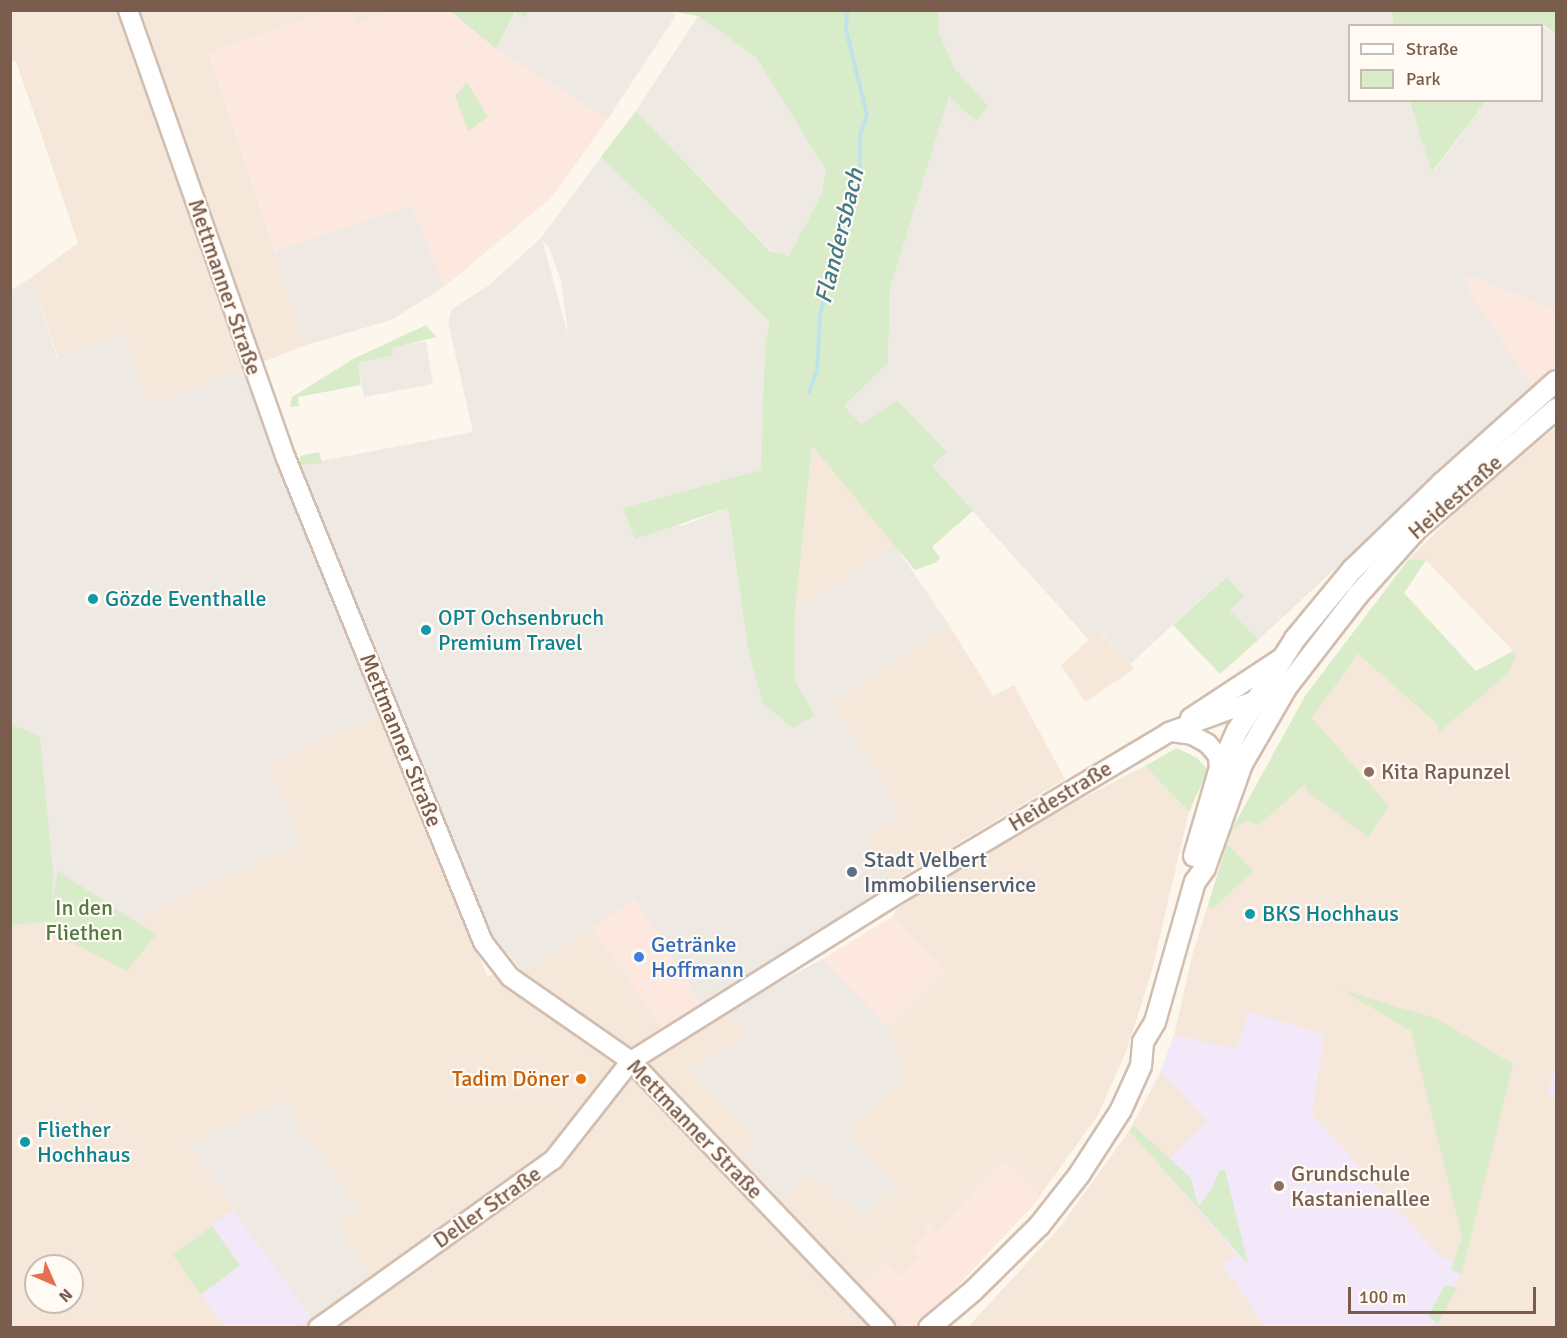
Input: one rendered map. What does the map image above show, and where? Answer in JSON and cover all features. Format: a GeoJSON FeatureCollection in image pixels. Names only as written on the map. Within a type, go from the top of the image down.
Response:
{"type":"FeatureCollection","features":[{"type":"Feature","properties":{"kind":"main road","name":"Heidestraße"},"geometry":{"type":"LineString","coordinates":[[1195,882],[1191,867],[1220,771],[1253,702],[1283,657],[1335,590],[1442,483],[1557,381]]}},
{"type":"Feature","properties":{"kind":"main road","name":"Heidestraße"},"geometry":{"type":"LineString","coordinates":[[1195,882],[1205,868],[1242,764],[1286,688],[1315,648],[1417,529],[1557,409]]}},
{"type":"Feature","properties":{"kind":"main road"},"geometry":{"type":"LineString","coordinates":[[929,1328],[974,1291],[1039,1226],[1079,1175],[1121,1110],[1141,1066],[1156,1045],[1155,1023],[1195,882]]}},
{"type":"Feature","properties":{"kind":"main road"},"geometry":{"type":"LineString","coordinates":[[949,1328],[974,1291]]}},
{"type":"Feature","properties":{"kind":"street","name":"Mettmanner Straße"},"geometry":{"type":"LineString","coordinates":[[128,10],[285,456],[483,942],[510,977],[631,1061],[885,1328]]}},
{"type":"Feature","properties":{"kind":"street"},"geometry":{"type":"LineString","coordinates":[[1169,732],[1283,657]]}},
{"type":"Feature","properties":{"kind":"street","name":"Heidestraße"},"geometry":{"type":"LineString","coordinates":[[631,1061],[891,898],[1169,732],[1286,688]]}},
{"type":"Feature","properties":{"kind":"street"},"geometry":{"type":"LineString","coordinates":[[1169,732],[1192,735],[1208,744],[1218,756],[1220,771]]}},
{"type":"Feature","properties":{"kind":"street","name":"Deller Straße"},"geometry":{"type":"LineString","coordinates":[[318,1328],[553,1160],[631,1061]]}},
{"type":"Feature","properties":{"kind":"shaded area"},"geometry":{"type":"Polygon","coordinates":[[[529,10],[668,10],[676,15],[608,119],[496,49],[516,12],[525,17],[529,10]]]}},
{"type":"Feature","properties":{"kind":"shaded area"},"geometry":{"type":"Polygon","coordinates":[[[10,11],[326,11],[209,53],[306,345],[151,406],[58,358],[32,277],[78,243],[16,61],[11,62],[10,11]]]}},
{"type":"Feature","properties":{"kind":"shaded area"},"geometry":{"type":"Polygon","coordinates":[[[326,11],[350,11],[359,25],[387,11],[450,11],[496,49],[608,119],[551,198],[444,287],[412,205],[275,251],[209,53],[326,11]]]}},
{"type":"Feature","properties":{"kind":"shaded area"},"geometry":{"type":"Polygon","coordinates":[[[350,11],[387,11],[359,25],[350,11]]]}},
{"type":"Feature","properties":{"kind":"shaded area"},"geometry":{"type":"Polygon","coordinates":[[[938,11],[1391,11],[1394,24],[1348,24],[1348,102],[1409,102],[1433,172],[1485,102],[1543,102],[1543,28],[1556,34],[1556,310],[1465,274],[1469,291],[1532,387],[1258,640],[1230,610],[1225,577],[1130,664],[1100,631],[1089,640],[932,466],[947,452],[897,400],[861,425],[844,406],[888,363],[890,289],[949,95],[987,106],[955,69],[940,35],[938,11]]]}},
{"type":"Feature","properties":{"kind":"shaded area"},"geometry":{"type":"Polygon","coordinates":[[[698,16],[756,57],[826,169],[821,195],[789,256],[771,251],[636,111],[698,16]]]}},
{"type":"Feature","properties":{"kind":"shaded area"},"geometry":{"type":"Polygon","coordinates":[[[601,157],[770,322],[765,344],[762,470],[623,508],[682,526],[728,508],[748,650],[815,715],[795,680],[795,613],[894,544],[949,625],[833,704],[901,813],[864,839],[893,882],[702,1006],[635,899],[541,962],[521,970],[490,931],[300,465],[473,432],[448,322],[452,309],[488,286],[541,238],[601,157]],[[542,240],[568,334],[561,281],[549,247],[542,240]]]}},
{"type":"Feature","properties":{"kind":"shaded area"},"geometry":{"type":"Polygon","coordinates":[[[412,205],[444,287],[391,320],[306,345],[275,251],[412,205]]]}},
{"type":"Feature","properties":{"kind":"shaded area"},"geometry":{"type":"Polygon","coordinates":[[[1465,274],[1556,310],[1556,365],[1532,387],[1469,291],[1465,274]]]}},
{"type":"Feature","properties":{"kind":"shaded area"},"geometry":{"type":"Polygon","coordinates":[[[32,277],[57,358],[122,334],[151,405],[244,369],[382,713],[268,764],[302,843],[147,911],[122,957],[52,922],[40,737],[11,724],[10,291],[32,277]]]}},
{"type":"Feature","properties":{"kind":"shaded area"},"geometry":{"type":"Polygon","coordinates":[[[426,341],[433,384],[364,397],[358,363],[393,355],[392,348],[426,341]]]}},
{"type":"Feature","properties":{"kind":"shaded area"},"geometry":{"type":"Polygon","coordinates":[[[1556,427],[1556,1327],[967,1328],[1060,1227],[1129,1131],[1161,1071],[1174,1036],[1192,956],[1231,831],[1246,821],[1293,743],[1358,654],[1436,723],[1439,732],[1508,674],[1517,655],[1425,559],[1408,560],[1461,507],[1556,427]]]}},
{"type":"Feature","properties":{"kind":"shaded area"},"geometry":{"type":"Polygon","coordinates":[[[812,445],[894,544],[795,613],[812,445]]]}},
{"type":"Feature","properties":{"kind":"shaded area"},"geometry":{"type":"Polygon","coordinates":[[[949,625],[993,696],[1014,685],[1065,779],[893,882],[864,839],[833,704],[949,625]]]}},
{"type":"Feature","properties":{"kind":"shaded area"},"geometry":{"type":"Polygon","coordinates":[[[1099,631],[1134,669],[1085,702],[1061,665],[1099,631]]]}},
{"type":"Feature","properties":{"kind":"shaded area"},"geometry":{"type":"Polygon","coordinates":[[[382,713],[487,976],[521,970],[546,959],[592,927],[665,1031],[728,1009],[748,1033],[692,1070],[758,1140],[741,1157],[783,1200],[811,1173],[864,1219],[898,1187],[846,1131],[904,1076],[888,1026],[944,972],[893,916],[896,910],[928,886],[1021,830],[1145,766],[1189,812],[1151,974],[1126,1052],[1098,1115],[1034,1204],[919,1327],[11,1328],[11,925],[52,922],[122,956],[147,911],[302,843],[267,764],[382,713]]]}},
{"type":"Feature","properties":{"kind":"shaded area"},"geometry":{"type":"Polygon","coordinates":[[[635,899],[702,1006],[665,1031],[592,927],[635,899]]]}},
{"type":"Feature","properties":{"kind":"shaded area"},"geometry":{"type":"Polygon","coordinates":[[[893,916],[944,972],[888,1026],[823,959],[893,916]]]}},
{"type":"Feature","properties":{"kind":"shaded area"},"geometry":{"type":"Polygon","coordinates":[[[823,959],[888,1026],[904,1076],[847,1131],[898,1187],[864,1219],[811,1174],[783,1200],[740,1157],[758,1140],[692,1070],[748,1033],[728,1009],[823,959]]]}},
{"type":"Feature","properties":{"kind":"shaded area","name":"Grundschule Kastanienallee"},"geometry":{"type":"Polygon","coordinates":[[[1248,1012],[1324,1034],[1312,1114],[1440,1256],[1464,1266],[1438,1327],[1265,1327],[1223,1265],[1237,1255],[1161,1166],[1207,1121],[1161,1071],[1174,1035],[1237,1049],[1248,1012]]]}},
{"type":"Feature","properties":{"kind":"shaded area"},"geometry":{"type":"Polygon","coordinates":[[[1556,1067],[1556,1098],[1547,1094],[1556,1067]]]}},
{"type":"Feature","properties":{"kind":"shaded area"},"geometry":{"type":"Polygon","coordinates":[[[285,1099],[301,1130],[359,1208],[336,1224],[370,1275],[311,1317],[188,1144],[285,1099]]]}},
{"type":"Feature","properties":{"kind":"shaded area"},"geometry":{"type":"Polygon","coordinates":[[[1004,1160],[1041,1196],[919,1327],[906,1327],[863,1285],[886,1262],[900,1277],[919,1257],[911,1248],[927,1233],[922,1228],[928,1222],[937,1231],[1004,1160]]]}},
{"type":"Feature","properties":{"kind":"shaded area"},"geometry":{"type":"Polygon","coordinates":[[[233,1210],[311,1317],[297,1327],[225,1327],[173,1255],[233,1210]]]}},
{"type":"Feature","properties":{"kind":"green space"},"geometry":{"type":"Polygon","coordinates":[[[450,11],[529,11],[525,17],[515,12],[496,49],[450,11]]]}},
{"type":"Feature","properties":{"kind":"green space"},"geometry":{"type":"Polygon","coordinates":[[[668,11],[938,11],[940,35],[955,69],[988,106],[976,121],[949,96],[890,289],[888,363],[844,406],[861,424],[897,400],[947,452],[932,466],[973,511],[932,547],[940,558],[935,563],[915,570],[812,446],[795,613],[795,680],[815,715],[793,728],[763,703],[748,650],[728,508],[635,539],[623,508],[761,470],[765,344],[770,322],[601,157],[636,111],[770,251],[789,256],[821,195],[826,170],[756,57],[698,16],[668,11]]]}},
{"type":"Feature","properties":{"kind":"green space"},"geometry":{"type":"Polygon","coordinates":[[[1391,11],[1556,11],[1556,34],[1543,24],[1394,24],[1391,11]]]}},
{"type":"Feature","properties":{"kind":"green space"},"geometry":{"type":"Polygon","coordinates":[[[467,82],[488,117],[468,131],[455,96],[467,82]]]}},
{"type":"Feature","properties":{"kind":"green space"},"geometry":{"type":"Polygon","coordinates":[[[1410,102],[1485,102],[1432,172],[1410,102]]]}},
{"type":"Feature","properties":{"kind":"green space"},"geometry":{"type":"Polygon","coordinates":[[[426,325],[436,337],[393,348],[393,355],[358,363],[361,385],[298,397],[299,406],[290,407],[292,397],[353,359],[426,325]]]}},
{"type":"Feature","properties":{"kind":"green space"},"geometry":{"type":"Polygon","coordinates":[[[319,452],[322,463],[300,465],[300,456],[319,452]]]}},
{"type":"Feature","properties":{"kind":"green space"},"geometry":{"type":"Polygon","coordinates":[[[1408,560],[1426,560],[1404,593],[1476,671],[1513,651],[1443,578],[1517,655],[1508,674],[1439,732],[1436,723],[1358,654],[1312,718],[1389,806],[1368,837],[1307,791],[1305,784],[1259,825],[1246,821],[1231,831],[1305,696],[1408,560]]]}},
{"type":"Feature","properties":{"kind":"green space"},"geometry":{"type":"Polygon","coordinates":[[[1226,577],[1244,597],[1230,610],[1258,640],[1220,674],[1173,625],[1226,577]]]}},
{"type":"Feature","properties":{"kind":"green space","name":"In den Fliethen"},"geometry":{"type":"Polygon","coordinates":[[[11,724],[40,736],[53,873],[52,905],[58,871],[156,935],[127,971],[49,931],[50,922],[11,925],[11,724]]]}},
{"type":"Feature","properties":{"kind":"green space"},"geometry":{"type":"Polygon","coordinates":[[[1177,748],[1197,758],[1208,770],[1189,812],[1145,766],[1177,748]]]}},
{"type":"Feature","properties":{"kind":"green space"},"geometry":{"type":"Polygon","coordinates":[[[1227,844],[1253,871],[1212,909],[1208,905],[1227,844]]]}},
{"type":"Feature","properties":{"kind":"green space"},"geometry":{"type":"Polygon","coordinates":[[[1342,990],[1438,1019],[1513,1064],[1462,1274],[1451,1270],[1462,1237],[1411,1031],[1342,990]]]}},
{"type":"Feature","properties":{"kind":"green space"},"geometry":{"type":"Polygon","coordinates":[[[1134,1126],[1191,1178],[1198,1206],[1210,1192],[1219,1171],[1225,1170],[1248,1264],[1129,1131],[1134,1126]]]}},
{"type":"Feature","properties":{"kind":"green space"},"geometry":{"type":"Polygon","coordinates":[[[212,1226],[240,1265],[201,1295],[173,1255],[212,1226]]]}},
{"type":"Feature","properties":{"kind":"green space"},"geometry":{"type":"Polygon","coordinates":[[[1445,1285],[1457,1288],[1438,1324],[1428,1316],[1445,1285]]]}},
{"type":"Feature","properties":{"kind":"waterway","name":"Flandersbach"},"geometry":{"type":"LineString","coordinates":[[809,392],[817,371],[820,315],[860,170],[860,135],[867,115],[846,30],[847,10]]}},
{"type":"Feature","properties":{"kind":"place","name":"Gözde Eventhalle"},"geometry":{"type":"Point","coordinates":[93,599]}},
{"type":"Feature","properties":{"kind":"place","name":"OPT Ochsenbruch Premium Travel"},"geometry":{"type":"Point","coordinates":[426,630]}},
{"type":"Feature","properties":{"kind":"place","name":"Kita Rapunzel"},"geometry":{"type":"Point","coordinates":[1369,772]}},
{"type":"Feature","properties":{"kind":"place","name":"Stadt Velbert Immobilienservice"},"geometry":{"type":"Point","coordinates":[852,872]}},
{"type":"Feature","properties":{"kind":"place","name":"BKS Hochhaus"},"geometry":{"type":"Point","coordinates":[1250,914]}},
{"type":"Feature","properties":{"kind":"place","name":"Getränke Hoffmann"},"geometry":{"type":"Point","coordinates":[639,957]}},
{"type":"Feature","properties":{"kind":"place","name":"Tadim Döner"},"geometry":{"type":"Point","coordinates":[581,1079]}},
{"type":"Feature","properties":{"kind":"place","name":"Fliether Hochhaus"},"geometry":{"type":"Point","coordinates":[25,1142]}},
{"type":"Feature","properties":{"kind":"place","name":"Grundschule Kastanienallee"},"geometry":{"type":"Point","coordinates":[1279,1186]}}]}
